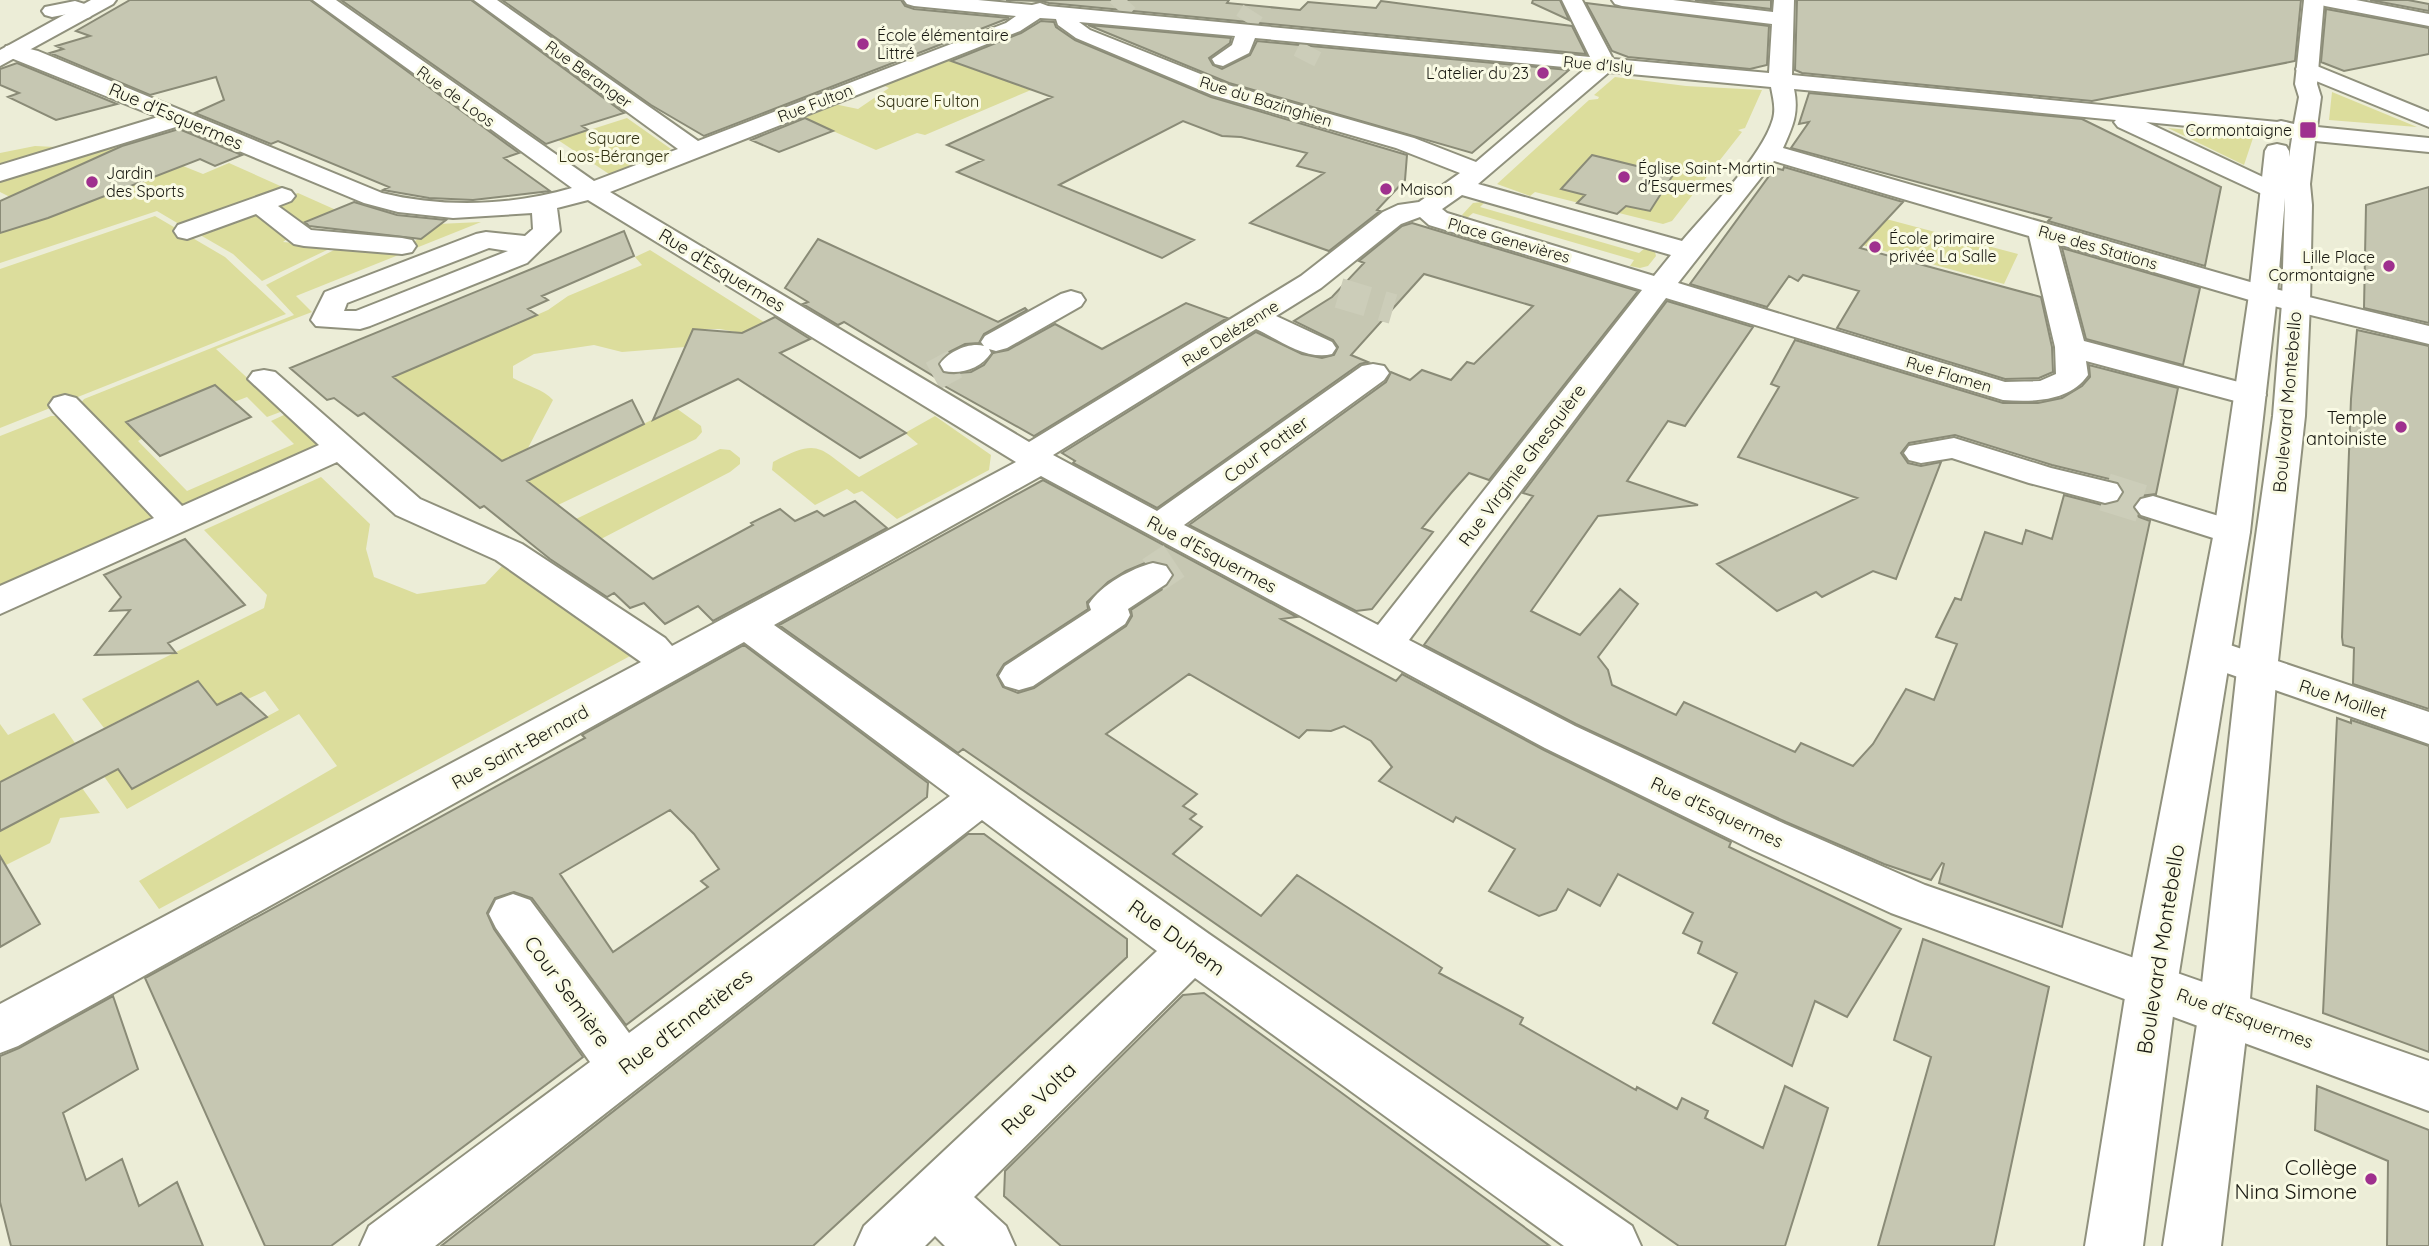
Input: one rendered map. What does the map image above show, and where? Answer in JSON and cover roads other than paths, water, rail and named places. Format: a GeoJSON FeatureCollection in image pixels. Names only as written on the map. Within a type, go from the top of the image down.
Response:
{"type":"FeatureCollection","features":[{"type":"Feature","properties":{"kind":"street"},"geometry":{"type":"LineString","coordinates":[[5,50],[52,11],[106,0]]}},
{"type":"Feature","properties":{"kind":"street","name":"Rue de Loos"},"geometry":{"type":"LineString","coordinates":[[323,0],[590,191]]}},
{"type":"Feature","properties":{"kind":"street","name":"Rue Beranger"},"geometry":{"type":"LineString","coordinates":[[484,0],[694,149]]}},
{"type":"Feature","properties":{"kind":"street","name":"Rue d'Isly"},"geometry":{"type":"LineString","coordinates":[[914,0],[1114,14],[1245,28],[1314,42],[1605,64],[2422,142]]}},
{"type":"Feature","properties":{"kind":"street"},"geometry":{"type":"LineString","coordinates":[[1572,0],[1605,64]]}},
{"type":"Feature","properties":{"kind":"street"},"geometry":{"type":"LineString","coordinates":[[1622,0],[1783,9],[1781,81],[1787,100],[1784,121],[1769,152],[1661,285]]}},
{"type":"Feature","properties":{"kind":"street","name":"Boulevard Montebello"},"geometry":{"type":"LineString","coordinates":[[2192,1246],[2224,1011],[2257,670],[2288,416],[2280,299],[2286,198],[2297,184],[2296,129],[2310,97],[2306,77],[2314,0]]}},
{"type":"Feature","properties":{"kind":"street"},"geometry":{"type":"LineString","coordinates":[[2325,0],[2429,20]]}},
{"type":"Feature","properties":{"kind":"street"},"geometry":{"type":"LineString","coordinates":[[5,50],[77,6]]}},
{"type":"Feature","properties":{"kind":"street","name":"Rue Fulton"},"geometry":{"type":"LineString","coordinates":[[590,191],[1013,27],[1050,9]]}},
{"type":"Feature","properties":{"kind":"street","name":"Rue du Bazinghien"},"geometry":{"type":"LineString","coordinates":[[1050,9],[1075,31],[1220,90],[1396,140],[1468,179]]}},
{"type":"Feature","properties":{"kind":"street"},"geometry":{"type":"LineString","coordinates":[[1223,59],[1241,48],[1245,28]]}},
{"type":"Feature","properties":{"kind":"street","name":"Rue d'Esquermes"},"geometry":{"type":"LineString","coordinates":[[5,50],[30,56],[373,198],[409,207],[468,209],[544,204],[590,191],[955,365],[1035,459],[1159,526],[1174,560],[1384,645],[1581,747],[1842,870],[1977,925],[2152,985],[2429,1086]]}},
{"type":"Feature","properties":{"kind":"street","name":"Place Genevières"},"geometry":{"type":"LineString","coordinates":[[1605,64],[1468,179],[1426,209],[1438,219],[1661,285]]}},
{"type":"Feature","properties":{"kind":"street"},"geometry":{"type":"LineString","coordinates":[[2306,77],[2429,120]]}},
{"type":"Feature","properties":{"kind":"street"},"geometry":{"type":"LineString","coordinates":[[2102,111],[2286,198],[2308,195],[2316,171],[2331,160],[2422,142]]}},
{"type":"Feature","properties":{"kind":"street"},"geometry":{"type":"LineString","coordinates":[[0,173],[180,118]]}},
{"type":"Feature","properties":{"kind":"street","name":"Rue des Stations"},"geometry":{"type":"LineString","coordinates":[[1769,152],[2280,299],[2429,335]]}},
{"type":"Feature","properties":{"kind":"street"},"geometry":{"type":"LineString","coordinates":[[187,231],[327,179]]}},
{"type":"Feature","properties":{"kind":"street"},"geometry":{"type":"LineString","coordinates":[[1468,179],[1689,252]]}},
{"type":"Feature","properties":{"kind":"street"},"geometry":{"type":"LineString","coordinates":[[259,204],[304,238],[402,246]]}},
{"type":"Feature","properties":{"kind":"street"},"geometry":{"type":"LineString","coordinates":[[531,245],[486,240],[335,298],[326,320],[359,320],[516,257],[531,245],[547,231],[544,204]]}},
{"type":"Feature","properties":{"kind":"street","name":"Rue Delézenne"},"geometry":{"type":"LineString","coordinates":[[1035,459],[1309,284],[1392,218],[1407,211],[1426,209]]}},
{"type":"Feature","properties":{"kind":"street"},"geometry":{"type":"LineString","coordinates":[[2041,231],[2070,347],[2250,395]]}},
{"type":"Feature","properties":{"kind":"street"},"geometry":{"type":"LineString","coordinates":[[1309,284],[1339,293]]}},
{"type":"Feature","properties":{"kind":"street","name":"Rue Flamen"},"geometry":{"type":"LineString","coordinates":[[1661,285],[2003,391],[2027,391],[2069,380],[2072,375],[2070,347]]}},
{"type":"Feature","properties":{"kind":"street","name":"Rue Virginie Ghesquière"},"geometry":{"type":"LineString","coordinates":[[1384,645],[1661,285]]}},
{"type":"Feature","properties":{"kind":"street","name":"Boulevard Montebello"},"geometry":{"type":"LineString","coordinates":[[2114,1246],[2152,985],[2232,532],[2250,395],[2280,299]]}},
{"type":"Feature","properties":{"kind":"street"},"geometry":{"type":"LineString","coordinates":[[955,365],[1071,300]]}},
{"type":"Feature","properties":{"kind":"street"},"geometry":{"type":"LineString","coordinates":[[1255,317],[1321,348]]}},
{"type":"Feature","properties":{"kind":"street","name":"Cour Pottier"},"geometry":{"type":"LineString","coordinates":[[1159,526],[1373,373]]}},
{"type":"Feature","properties":{"kind":"street"},"geometry":{"type":"LineString","coordinates":[[264,379],[408,507],[509,552],[651,648],[667,667]]}},
{"type":"Feature","properties":{"kind":"street"},"geometry":{"type":"LineString","coordinates":[[65,405],[177,521]]}},
{"type":"Feature","properties":{"kind":"street"},"geometry":{"type":"LineString","coordinates":[[0,601],[343,447]]}},
{"type":"Feature","properties":{"kind":"street"},"geometry":{"type":"LineString","coordinates":[[1921,453],[1954,448],[2041,476],[2105,492]]}},
{"type":"Feature","properties":{"kind":"street","name":"Rue Saint-Bernard"},"geometry":{"type":"LineString","coordinates":[[0,1030],[746,624],[1035,459]]}},
{"type":"Feature","properties":{"kind":"street"},"geometry":{"type":"LineString","coordinates":[[2153,507],[2232,532]]}},
{"type":"Feature","properties":{"kind":"street"},"geometry":{"type":"LineString","coordinates":[[1019,676],[1111,615],[1108,604],[1174,560]]}},
{"type":"Feature","properties":{"kind":"street","name":"Rue Duhem"},"geometry":{"type":"LineString","coordinates":[[746,624],[1192,949],[1612,1246]]}},
{"type":"Feature","properties":{"kind":"street"},"geometry":{"type":"LineString","coordinates":[[2211,653],[2257,670]]}},
{"type":"Feature","properties":{"kind":"street","name":"Rue Moillet"},"geometry":{"type":"LineString","coordinates":[[2257,670],[2429,727]]}},
{"type":"Feature","properties":{"kind":"street","name":"Rue d'Ennetières"},"geometry":{"type":"LineString","coordinates":[[389,1246],[981,797]]}},
{"type":"Feature","properties":{"kind":"street","name":"Cour Semière"},"geometry":{"type":"LineString","coordinates":[[513,914],[624,1068]]}},
{"type":"Feature","properties":{"kind":"street","name":"Rue Volta"},"geometry":{"type":"LineString","coordinates":[[884,1246],[1192,949]]}},
{"type":"Feature","properties":{"kind":"street"},"geometry":{"type":"LineString","coordinates":[[935,1198],[986,1246]]}},
{"type":"Feature","properties":{"kind":"tunnel"},"geometry":{"type":"LineString","coordinates":[[1118,10],[1127,0]]}},
{"type":"Feature","properties":{"kind":"tunnel"},"geometry":{"type":"LineString","coordinates":[[1246,22],[1253,11]]}},
{"type":"Feature","properties":{"kind":"tunnel"},"geometry":{"type":"LineString","coordinates":[[1304,61],[1311,47]]}},
{"type":"Feature","properties":{"kind":"tunnel"},"geometry":{"type":"LineString","coordinates":[[1339,293],[1393,309]]}},
{"type":"Feature","properties":{"kind":"tunnel"},"geometry":{"type":"LineString","coordinates":[[933,376],[955,364]]}},
{"type":"Feature","properties":{"kind":"tunnel"},"geometry":{"type":"LineString","coordinates":[[2105,492],[2153,507]]}},
{"type":"Feature","properties":{"kind":"tunnel"},"geometry":{"type":"LineString","coordinates":[[1153,575],[1174,561]]}},
{"type":"Feature","properties":{"kind":"place","name":"École élémentaire Littré"},"geometry":{"type":"Point","coordinates":[863,44]}},
{"type":"Feature","properties":{"kind":"place","name":"L'atelier du 23"},"geometry":{"type":"Point","coordinates":[1543,73]}},
{"type":"Feature","properties":{"kind":"place","name":"Cormontaigne"},"geometry":{"type":"Point","coordinates":[2308,130]}},
{"type":"Feature","properties":{"kind":"place","name":"Église Saint-Martin d'Esquermes"},"geometry":{"type":"Point","coordinates":[1624,177]}},
{"type":"Feature","properties":{"kind":"place","name":"Jardin des Sports"},"geometry":{"type":"Point","coordinates":[92,182]}},
{"type":"Feature","properties":{"kind":"place","name":"Maison"},"geometry":{"type":"Point","coordinates":[1386,189]}},
{"type":"Feature","properties":{"kind":"place","name":"École primaire privée La Salle"},"geometry":{"type":"Point","coordinates":[1875,247]}},
{"type":"Feature","properties":{"kind":"place","name":"Lille Place Cormontaigne"},"geometry":{"type":"Point","coordinates":[2389,266]}},
{"type":"Feature","properties":{"kind":"place","name":"Temple antoiniste"},"geometry":{"type":"Point","coordinates":[2401,427]}},
{"type":"Feature","properties":{"kind":"place","name":"Collège Nina Simone"},"geometry":{"type":"Point","coordinates":[2371,1179]}},
{"type":"Feature","properties":{"kind":"park label","name":"Square Fulton"},"geometry":{"type":"Point","coordinates":[928,101]}},
{"type":"Feature","properties":{"kind":"park label","name":"Square Loos-Béranger"},"geometry":{"type":"Point","coordinates":[614,147]}}]}
